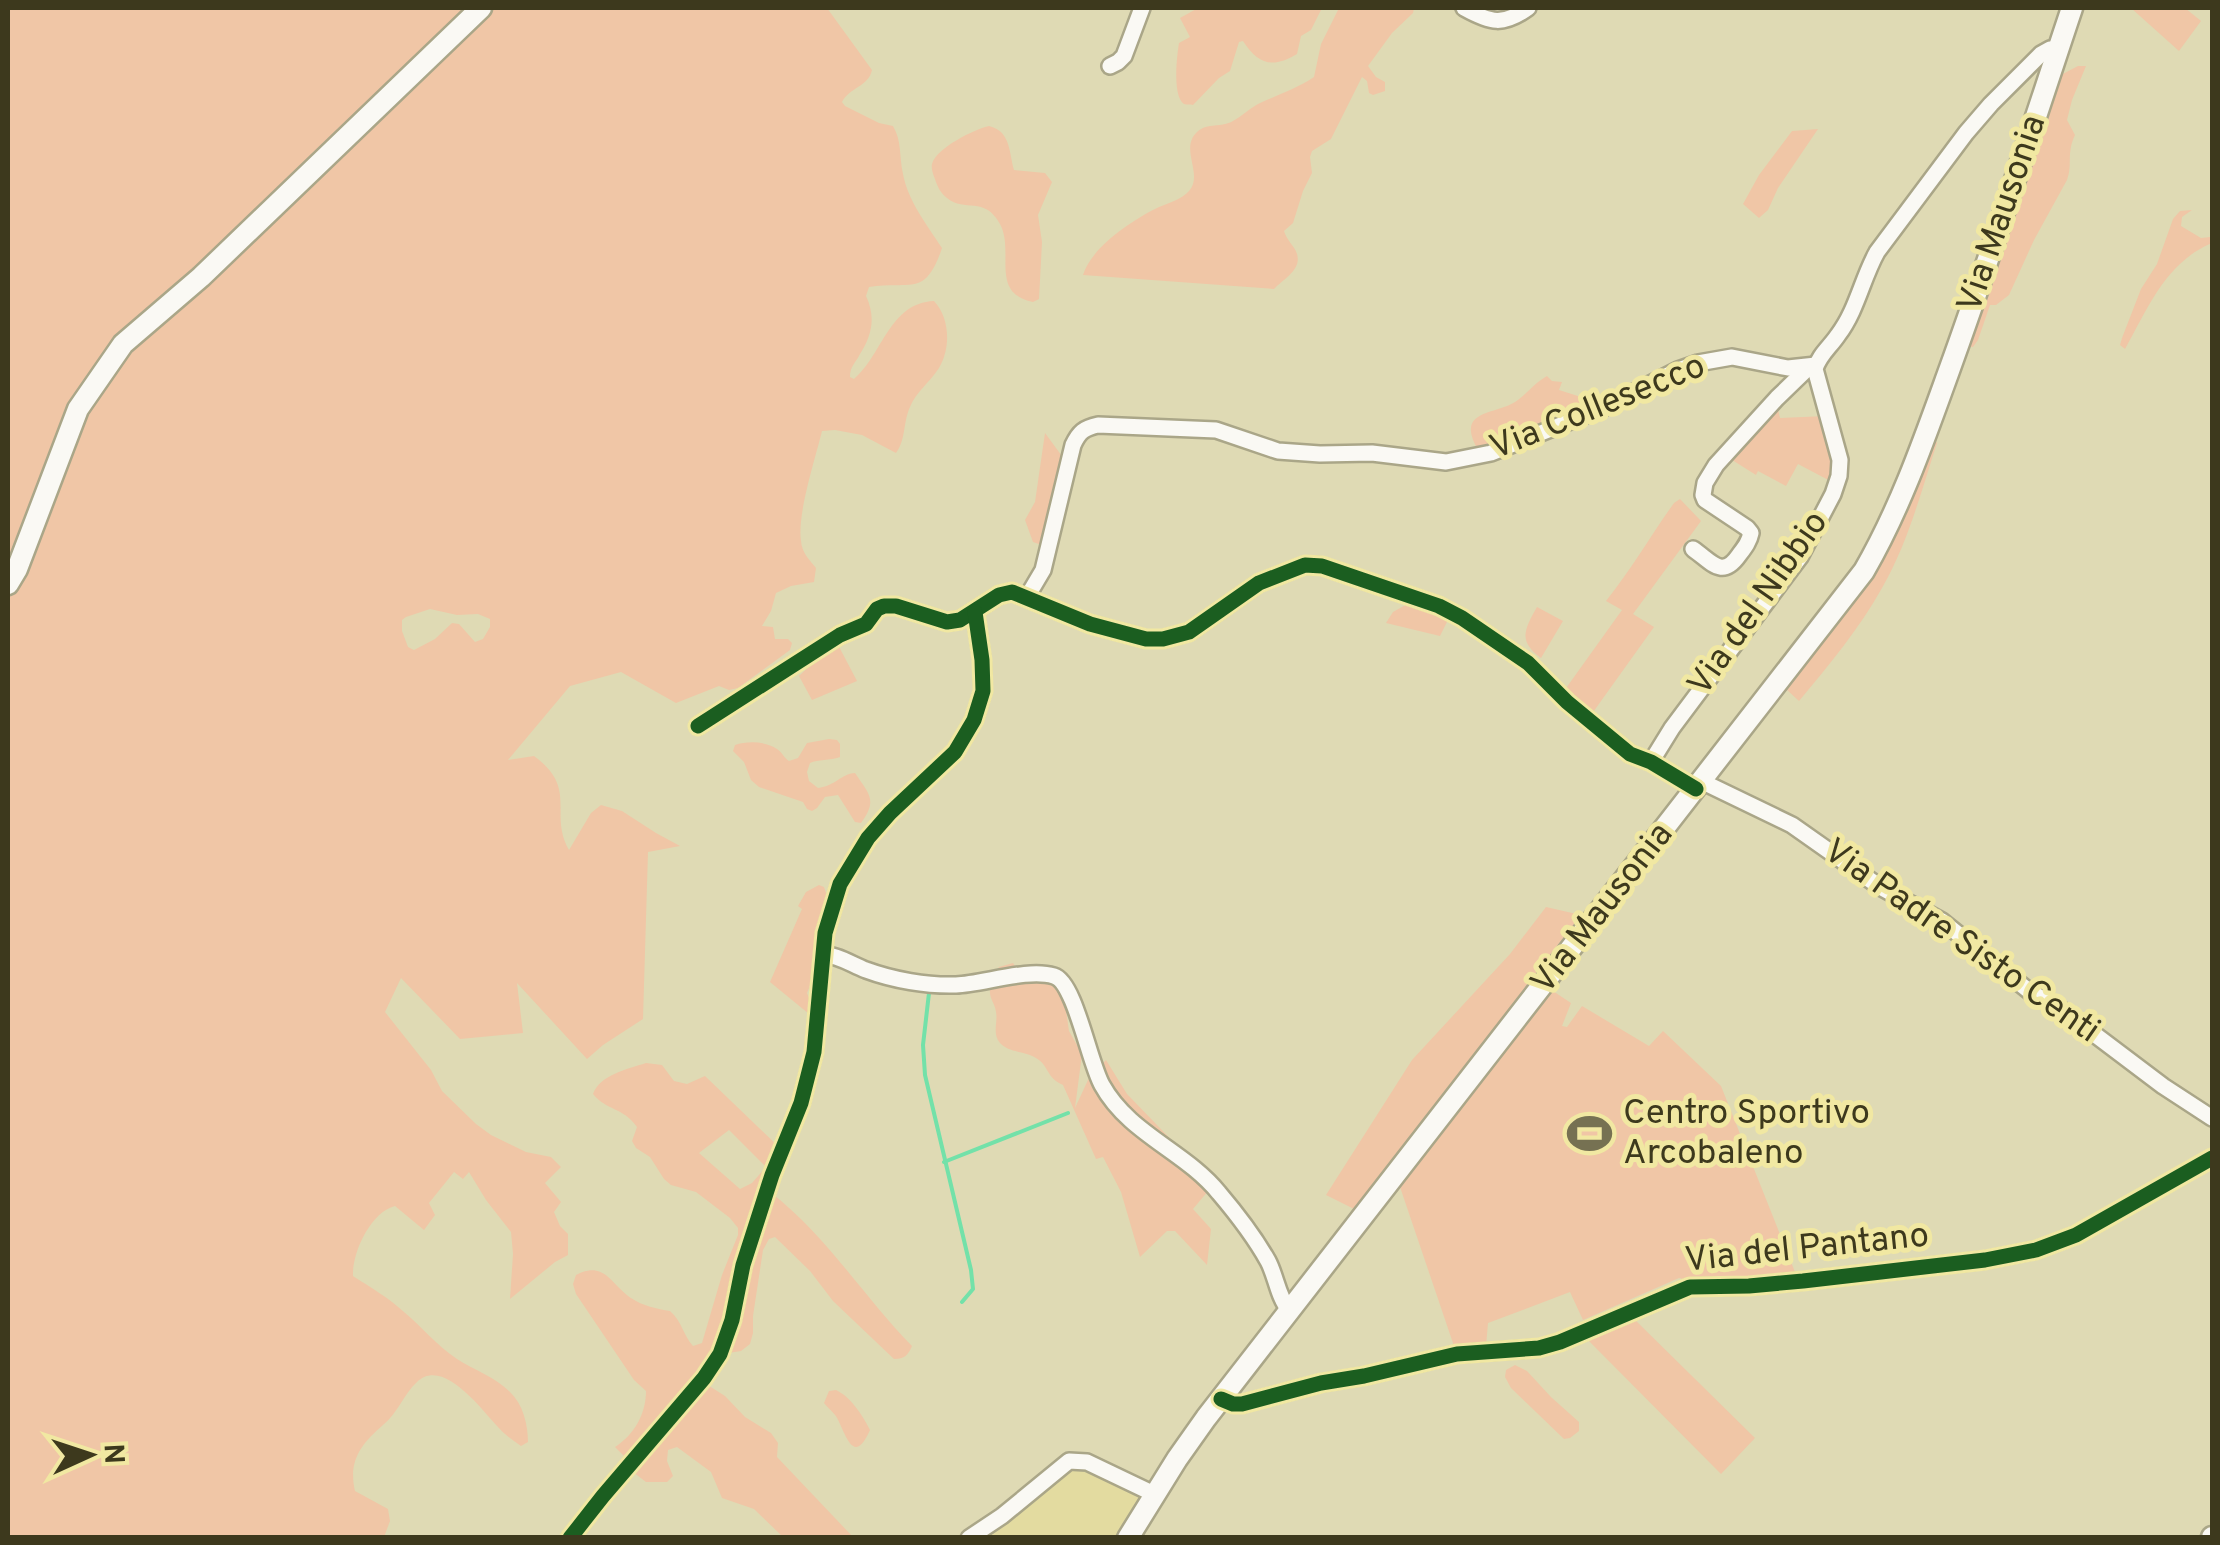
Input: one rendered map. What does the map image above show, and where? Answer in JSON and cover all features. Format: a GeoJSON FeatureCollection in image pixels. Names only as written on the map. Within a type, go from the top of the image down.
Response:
{"type":"FeatureCollection","features":[{"type":"Feature","properties":{"kind":"main road"},"geometry":{"type":"LineString","coordinates":[[8,584],[18,569],[78,408],[123,344],[201,276],[481,8]]}},
{"type":"Feature","properties":{"kind":"main road","name":"Via Mausonia"},"geometry":{"type":"LineString","coordinates":[[1128,1538],[1176,1459],[1221,1398],[1854,586],[1884,535],[1910,476],[1977,294],[2072,8]]}},
{"type":"Feature","properties":{"kind":"street"},"geometry":{"type":"LineString","coordinates":[[1110,66],[1124,56],[1142,8]]}},
{"type":"Feature","properties":{"kind":"street"},"geometry":{"type":"LineString","coordinates":[[1464,8],[1498,22],[1528,8]]}},
{"type":"Feature","properties":{"kind":"street"},"geometry":{"type":"LineString","coordinates":[[1693,549],[1719,567],[1732,565],[1751,533],[1705,500],[1705,483],[1716,465],[1812,366],[1847,323],[1877,252],[1966,134],[2042,54],[2058,50]]}},
{"type":"Feature","properties":{"kind":"street","name":"Via Collesecco"},"geometry":{"type":"LineString","coordinates":[[1027,597],[1043,570],[1073,445],[1082,430],[1089,427],[1216,430],[1278,451],[1372,453],[1446,462],[1491,453],[1603,408],[1698,363],[1740,358],[1781,367],[1812,366]]}},
{"type":"Feature","properties":{"kind":"street","name":"Via del Nibbio"},"geometry":{"type":"LineString","coordinates":[[1651,762],[1672,728],[1800,557],[1837,484],[1840,460],[1812,366]]}},
{"type":"Feature","properties":{"kind":"street","name":"Via Padre Sisto Centi"},"geometry":{"type":"LineString","coordinates":[[1027,597],[1090,624],[1146,639],[1176,638],[1189,632],[1269,578],[1305,565],[1322,566],[1439,606],[1528,664],[1630,754],[1800,830],[1880,887],[1948,925],[2018,983],[2065,1012],[2212,1118]]}},
{"type":"Feature","properties":{"kind":"street"},"geometry":{"type":"LineString","coordinates":[[698,726],[840,634],[866,624],[884,606],[948,622],[960,620],[1003,594],[1012,592],[1027,597]]}},
{"type":"Feature","properties":{"kind":"street"},"geometry":{"type":"LineString","coordinates":[[570,1538],[720,1354],[760,1211],[802,1104],[814,1052],[825,933],[840,884],[868,838],[956,752],[974,720],[983,691],[975,612]]}},
{"type":"Feature","properties":{"kind":"street"},"geometry":{"type":"LineString","coordinates":[[823,954],[890,978],[930,984],[957,986],[1040,975],[1064,982],[1074,1000],[1095,1072],[1108,1096],[1137,1126],[1216,1189],[1262,1252],[1289,1310]]}},
{"type":"Feature","properties":{"kind":"street","name":"Via del Pantano"},"geometry":{"type":"LineString","coordinates":[[1221,1398],[1242,1404],[1458,1354],[1539,1348],[1690,1288],[1803,1282],[2036,1250],[2076,1235],[2212,1158]]}},
{"type":"Feature","properties":{"kind":"street"},"geometry":{"type":"LineString","coordinates":[[969,1538],[1069,1462],[1087,1462],[1154,1494]]}},
{"type":"Feature","properties":{"kind":"shaded area"},"geometry":{"type":"Polygon","coordinates":[[[8,8],[474,8],[120,341],[8,576],[8,8]]]}},
{"type":"Feature","properties":{"kind":"shaded area"},"geometry":{"type":"Polygon","coordinates":[[[487,8],[827,8],[872,70],[867,80],[842,102],[879,123],[893,126],[909,194],[942,248],[936,264],[922,281],[869,287],[866,296],[872,319],[870,333],[850,377],[854,379],[864,369],[897,320],[919,304],[934,301],[939,308],[946,324],[946,351],[939,368],[913,402],[896,453],[862,435],[822,431],[800,530],[803,549],[816,568],[814,582],[776,593],[762,626],[773,627],[775,639],[788,639],[792,643],[790,650],[738,688],[719,686],[676,703],[621,672],[570,686],[508,760],[534,756],[556,779],[563,837],[569,850],[591,813],[601,805],[622,811],[680,846],[648,852],[643,1019],[587,1059],[517,983],[523,1033],[460,1039],[401,978],[385,1012],[431,1070],[442,1091],[476,1124],[526,1152],[551,1157],[561,1167],[545,1183],[561,1202],[554,1212],[568,1234],[568,1255],[510,1299],[511,1232],[469,1172],[463,1179],[454,1172],[429,1203],[435,1215],[424,1230],[395,1206],[371,1224],[360,1245],[353,1276],[398,1307],[450,1354],[510,1392],[521,1409],[528,1435],[528,1442],[518,1444],[450,1380],[427,1376],[417,1382],[393,1415],[368,1439],[353,1471],[355,1491],[388,1509],[390,1521],[384,1537],[8,1538],[8,591],[82,411],[126,347],[487,8]],[[430,609],[406,617],[402,620],[402,631],[408,647],[414,650],[435,639],[452,623],[459,624],[475,642],[483,639],[490,619],[478,614],[457,615],[430,609]]]}},
{"type":"Feature","properties":{"kind":"shaded area"},"geometry":{"type":"Polygon","coordinates":[[[1198,8],[1322,8],[1311,30],[1301,36],[1297,54],[1280,62],[1266,62],[1243,41],[1239,42],[1230,71],[1193,105],[1180,100],[1177,65],[1179,43],[1190,37],[1180,18],[1198,8]]]}},
{"type":"Feature","properties":{"kind":"shaded area"},"geometry":{"type":"Polygon","coordinates":[[[1339,8],[1414,8],[1368,66],[1385,82],[1385,91],[1369,93],[1362,77],[1331,139],[1312,151],[1312,173],[1293,223],[1284,231],[1298,260],[1291,274],[1274,289],[1083,275],[1094,255],[1113,236],[1189,191],[1194,177],[1190,146],[1197,132],[1233,121],[1258,104],[1314,77],[1321,44],[1339,8]]]}},
{"type":"Feature","properties":{"kind":"shaded area"},"geometry":{"type":"Polygon","coordinates":[[[2131,8],[2185,8],[2201,21],[2179,51],[2131,8]]]}},
{"type":"Feature","properties":{"kind":"shaded area"},"geometry":{"type":"Polygon","coordinates":[[[2086,66],[2067,120],[2075,135],[2067,180],[2009,295],[1990,305],[1978,340],[1973,347],[1965,346],[2057,77],[2086,66]]]}},
{"type":"Feature","properties":{"kind":"shaded area"},"geometry":{"type":"Polygon","coordinates":[[[989,126],[1005,138],[1014,170],[1045,173],[1052,182],[1038,215],[1042,242],[1039,299],[1033,302],[1011,290],[1004,235],[994,215],[981,207],[947,198],[939,190],[932,171],[935,158],[948,146],[989,126]]]}},
{"type":"Feature","properties":{"kind":"shaded area"},"geometry":{"type":"Polygon","coordinates":[[[1818,129],[1778,188],[1768,210],[1759,218],[1743,204],[1759,175],[1792,131],[1818,129]]]}},
{"type":"Feature","properties":{"kind":"shaded area"},"geometry":{"type":"Polygon","coordinates":[[[2192,210],[2182,217],[2181,226],[2201,238],[2212,234],[2212,243],[2196,251],[2170,274],[2125,349],[2120,345],[2122,338],[2141,289],[2157,264],[2173,219],[2180,211],[2192,210]]]}},
{"type":"Feature","properties":{"kind":"shaded area"},"geometry":{"type":"Polygon","coordinates":[[[1547,376],[1562,382],[1559,390],[1581,397],[1582,409],[1477,448],[1471,427],[1474,420],[1515,402],[1547,376]]]}},
{"type":"Feature","properties":{"kind":"shaded area"},"geometry":{"type":"Polygon","coordinates":[[[1777,405],[1780,418],[1826,416],[1833,443],[1834,483],[1798,464],[1786,486],[1758,471],[1756,475],[1729,458],[1777,405]]]}},
{"type":"Feature","properties":{"kind":"shaded area"},"geometry":{"type":"Polygon","coordinates":[[[1045,433],[1067,463],[1047,547],[1033,542],[1025,520],[1035,502],[1045,433]]]}},
{"type":"Feature","properties":{"kind":"shaded area"},"geometry":{"type":"Polygon","coordinates":[[[1934,438],[1937,443],[1919,499],[1891,571],[1854,632],[1799,701],[1786,689],[1872,576],[1906,509],[1934,438]]]}},
{"type":"Feature","properties":{"kind":"shaded area"},"geometry":{"type":"Polygon","coordinates":[[[1680,499],[1701,521],[1633,614],[1654,627],[1591,715],[1564,691],[1622,610],[1606,601],[1680,499]]]}},
{"type":"Feature","properties":{"kind":"shaded area"},"geometry":{"type":"Polygon","coordinates":[[[1409,603],[1454,608],[1440,636],[1386,623],[1393,612],[1409,603]]]}},
{"type":"Feature","properties":{"kind":"shaded area"},"geometry":{"type":"Polygon","coordinates":[[[1537,607],[1563,621],[1541,658],[1526,640],[1537,607]]]}},
{"type":"Feature","properties":{"kind":"shaded area"},"geometry":{"type":"Polygon","coordinates":[[[836,641],[857,681],[812,700],[799,676],[836,641]]]}},
{"type":"Feature","properties":{"kind":"shaded area"},"geometry":{"type":"Polygon","coordinates":[[[829,739],[840,744],[840,757],[810,763],[809,781],[818,788],[855,773],[870,797],[861,823],[855,822],[838,795],[825,797],[812,811],[803,802],[759,787],[733,751],[735,745],[762,743],[773,746],[789,761],[798,758],[807,743],[829,739]]]}},
{"type":"Feature","properties":{"kind":"shaded area"},"geometry":{"type":"Polygon","coordinates":[[[819,885],[824,887],[828,899],[820,915],[814,976],[807,993],[814,1018],[770,982],[802,909],[798,906],[806,892],[819,885]]]}},
{"type":"Feature","properties":{"kind":"shaded area"},"geometry":{"type":"Polygon","coordinates":[[[1546,907],[1581,915],[1356,1210],[1326,1195],[1412,1060],[1510,954],[1546,907]]]}},
{"type":"Feature","properties":{"kind":"shaded area"},"geometry":{"type":"Polygon","coordinates":[[[1013,963],[1023,978],[1042,978],[1058,987],[1064,996],[1069,1031],[1082,1054],[1075,1108],[1088,1080],[1106,1060],[1127,1094],[1214,1184],[1193,1209],[1211,1229],[1207,1265],[1175,1231],[1167,1231],[1140,1257],[1121,1192],[1103,1157],[1096,1159],[1063,1085],[1053,1079],[1040,1061],[1000,1043],[991,983],[999,967],[1013,963]]]}},
{"type":"Feature","properties":{"kind":"shaded area","name":"Centro Sportivo Arcobaleno"},"geometry":{"type":"Polygon","coordinates":[[[1553,991],[1571,1003],[1562,1026],[1567,1027],[1582,1006],[1649,1046],[1663,1031],[1721,1086],[1797,1277],[1695,1282],[1679,1278],[1583,1320],[1570,1292],[1488,1323],[1486,1346],[1455,1349],[1399,1184],[1553,991]]]}},
{"type":"Feature","properties":{"kind":"shaded area"},"geometry":{"type":"Polygon","coordinates":[[[646,1063],[662,1065],[674,1081],[687,1084],[705,1076],[781,1149],[714,1352],[704,1360],[702,1377],[630,1462],[615,1447],[638,1423],[646,1391],[634,1380],[576,1294],[576,1275],[601,1272],[636,1301],[670,1311],[693,1346],[702,1343],[738,1235],[730,1218],[696,1192],[664,1179],[650,1157],[632,1141],[637,1127],[632,1121],[593,1094],[608,1077],[646,1063]],[[729,1130],[699,1153],[740,1189],[752,1183],[766,1167],[729,1130]]]}},
{"type":"Feature","properties":{"kind":"shaded area"},"geometry":{"type":"Polygon","coordinates":[[[770,1192],[827,1246],[912,1346],[906,1356],[894,1359],[833,1301],[810,1271],[775,1237],[769,1239],[763,1250],[750,1344],[741,1351],[722,1354],[770,1192]]]}},
{"type":"Feature","properties":{"kind":"shaded area"},"geometry":{"type":"Polygon","coordinates":[[[1631,1316],[1755,1438],[1721,1474],[1584,1336],[1605,1327],[1612,1331],[1631,1316]]]}},
{"type":"Feature","properties":{"kind":"shaded area"},"geometry":{"type":"Polygon","coordinates":[[[1515,1365],[1527,1371],[1579,1422],[1579,1431],[1564,1439],[1511,1388],[1506,1370],[1515,1365]]]}},
{"type":"Feature","properties":{"kind":"shaded area"},"geometry":{"type":"Polygon","coordinates":[[[703,1382],[771,1433],[778,1443],[777,1457],[853,1537],[783,1537],[754,1509],[722,1498],[711,1472],[677,1447],[668,1450],[667,1461],[673,1476],[667,1482],[646,1482],[629,1469],[703,1382]]]}},
{"type":"Feature","properties":{"kind":"shaded area"},"geometry":{"type":"Polygon","coordinates":[[[836,1390],[852,1402],[870,1430],[858,1446],[849,1442],[824,1403],[829,1391],[836,1390]]]}},
{"type":"Feature","properties":{"kind":"shaded area"},"geometry":{"type":"Polygon","coordinates":[[[1068,1463],[1147,1491],[1121,1537],[983,1538],[1068,1463]]]}},
{"type":"Feature","properties":{"kind":"waterway"},"geometry":{"type":"LineString","coordinates":[[929,993],[923,1045],[925,1075],[971,1270],[973,1289],[962,1302]]}},
{"type":"Feature","properties":{"kind":"waterway"},"geometry":{"type":"LineString","coordinates":[[944,1162],[1068,1113]]}},
{"type":"Feature","properties":{"kind":"cycle path"},"geometry":{"type":"LineString","coordinates":[[698,726],[840,635],[866,624],[884,606],[947,622],[960,620],[999,595],[1012,592],[1090,624],[1146,639],[1163,639],[1189,632],[1259,583],[1305,565],[1322,566],[1439,606],[1462,618],[1528,663],[1567,702],[1630,754],[1696,789]]}},
{"type":"Feature","properties":{"kind":"cycle path"},"geometry":{"type":"LineString","coordinates":[[570,1538],[720,1354],[772,1175],[801,1103],[814,1052],[825,933],[840,884],[868,838],[955,752],[974,720],[983,691],[975,612]]}},
{"type":"Feature","properties":{"kind":"cycle path"},"geometry":{"type":"LineString","coordinates":[[1221,1399],[1242,1404],[1457,1354],[1539,1348],[1690,1287],[1803,1281],[1985,1260],[2036,1250],[2076,1235],[2212,1158]]}},
{"type":"Feature","properties":{"kind":"place","name":"Centro Sportivo Arcobaleno"},"geometry":{"type":"Point","coordinates":[1590,1134]}}]}
